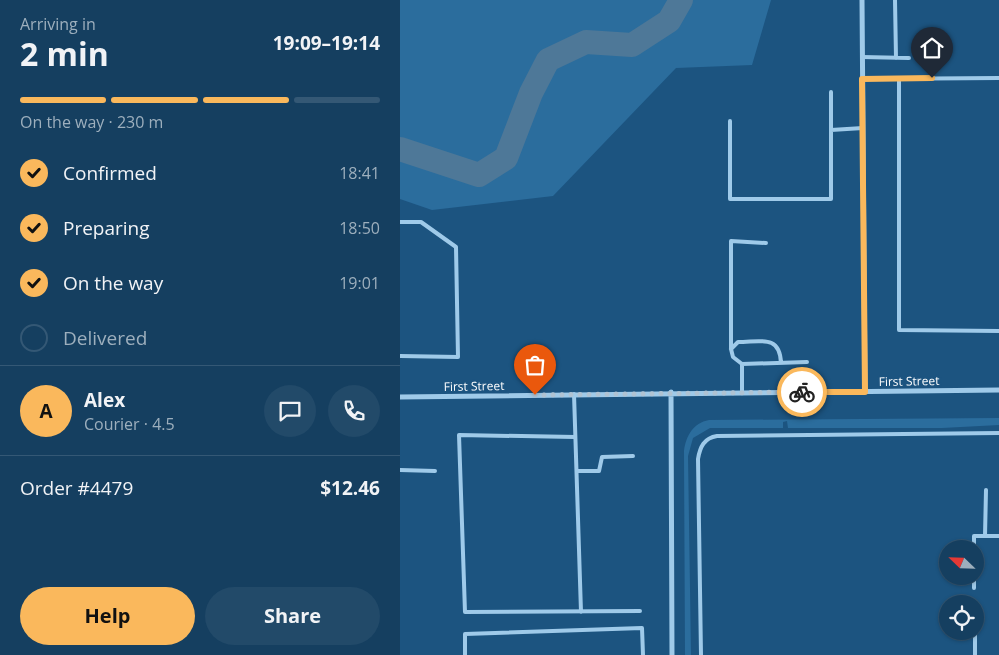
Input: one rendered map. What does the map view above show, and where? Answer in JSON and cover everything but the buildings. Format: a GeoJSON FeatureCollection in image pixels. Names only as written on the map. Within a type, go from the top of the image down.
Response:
{"type":"FeatureCollection","features":[{"type":"Feature","properties":{"kind":"street"},"geometry":{"type":"LineString","coordinates":[[862,0],[865,392]]}},
{"type":"Feature","properties":{"kind":"street","name":"First Street"},"geometry":{"type":"LineString","coordinates":[[400,397],[671,392],[999,390]]}},
{"type":"Feature","properties":{"kind":"street"},"geometry":{"type":"LineString","coordinates":[[671,392],[672,655]]}},
{"type":"Feature","properties":{"kind":"lane"},"geometry":{"type":"LineString","coordinates":[[895,0],[896,58]]}},
{"type":"Feature","properties":{"kind":"lane"},"geometry":{"type":"LineString","coordinates":[[862,57],[909,58]]}},
{"type":"Feature","properties":{"kind":"lane"},"geometry":{"type":"LineString","coordinates":[[862,79],[999,78]]}},
{"type":"Feature","properties":{"kind":"lane"},"geometry":{"type":"LineString","coordinates":[[899,79],[899,330],[999,331]]}},
{"type":"Feature","properties":{"kind":"lane"},"geometry":{"type":"LineString","coordinates":[[730,122],[730,199],[831,199],[831,92]]}},
{"type":"Feature","properties":{"kind":"lane"},"geometry":{"type":"LineString","coordinates":[[831,130],[863,128]]}},
{"type":"Feature","properties":{"kind":"lane"},"geometry":{"type":"LineString","coordinates":[[400,222],[421,222],[456,247],[458,357],[400,356]]}},
{"type":"Feature","properties":{"kind":"lane"},"geometry":{"type":"LineString","coordinates":[[766,243],[731,241],[731,349],[733,356],[742,364],[807,362]]}},
{"type":"Feature","properties":{"kind":"lane"},"geometry":{"type":"LineString","coordinates":[[731,349],[738,342],[770,342],[777,345],[781,363]]}},
{"type":"Feature","properties":{"kind":"lane"},"geometry":{"type":"LineString","coordinates":[[742,364],[742,392]]}},
{"type":"Feature","properties":{"kind":"lane"},"geometry":{"type":"LineString","coordinates":[[574,394],[581,612]]}},
{"type":"Feature","properties":{"kind":"lane"},"geometry":{"type":"LineString","coordinates":[[700,655],[698,459],[702,446],[708,438],[717,436],[999,433]]}},
{"type":"Feature","properties":{"kind":"lane"},"geometry":{"type":"LineString","coordinates":[[576,437],[459,435],[465,612],[640,612]]}},
{"type":"Feature","properties":{"kind":"lane"},"geometry":{"type":"LineString","coordinates":[[577,471],[599,471],[602,457],[633,456]]}},
{"type":"Feature","properties":{"kind":"lane"},"geometry":{"type":"LineString","coordinates":[[400,470],[434,471]]}},
{"type":"Feature","properties":{"kind":"lane"},"geometry":{"type":"LineString","coordinates":[[986,490],[986,536]]}},
{"type":"Feature","properties":{"kind":"lane"},"geometry":{"type":"LineString","coordinates":[[974,540],[974,536],[999,536]]}},
{"type":"Feature","properties":{"kind":"lane"},"geometry":{"type":"LineString","coordinates":[[465,655],[465,634],[642,628],[643,655]]}},
{"type":"Feature","properties":{"kind":"lane"},"geometry":{"type":"LineString","coordinates":[[975,640],[975,655]]}},
{"type":"Feature","properties":{"kind":"shaded area"},"geometry":{"type":"Polygon","coordinates":[[[400,0],[771,0],[752,65],[676,68],[553,196],[432,210],[400,199],[400,0]]]}},
{"type":"Feature","properties":{"kind":"shaded area"},"geometry":{"type":"Polygon","coordinates":[[[999,418],[999,425],[942,428],[788,428],[787,421],[783,422],[783,428],[710,428],[693,438],[688,456],[691,655],[685,655],[684,451],[686,440],[695,427],[709,420],[999,418]]]}},
{"type":"Feature","properties":{"kind":"waterway"},"geometry":{"type":"LineString","coordinates":[[400,149],[479,175],[506,158],[531,93],[548,60],[586,42],[632,45],[669,21],[681,0]]}},
{"type":"Feature","properties":{"kind":"way so far"},"geometry":{"type":"LineString","coordinates":[[535,395],[802,392]]}},
{"type":"Feature","properties":{"kind":"route"},"geometry":{"type":"LineString","coordinates":[[802,392],[865,392],[862,79],[932,78]]}}]}
